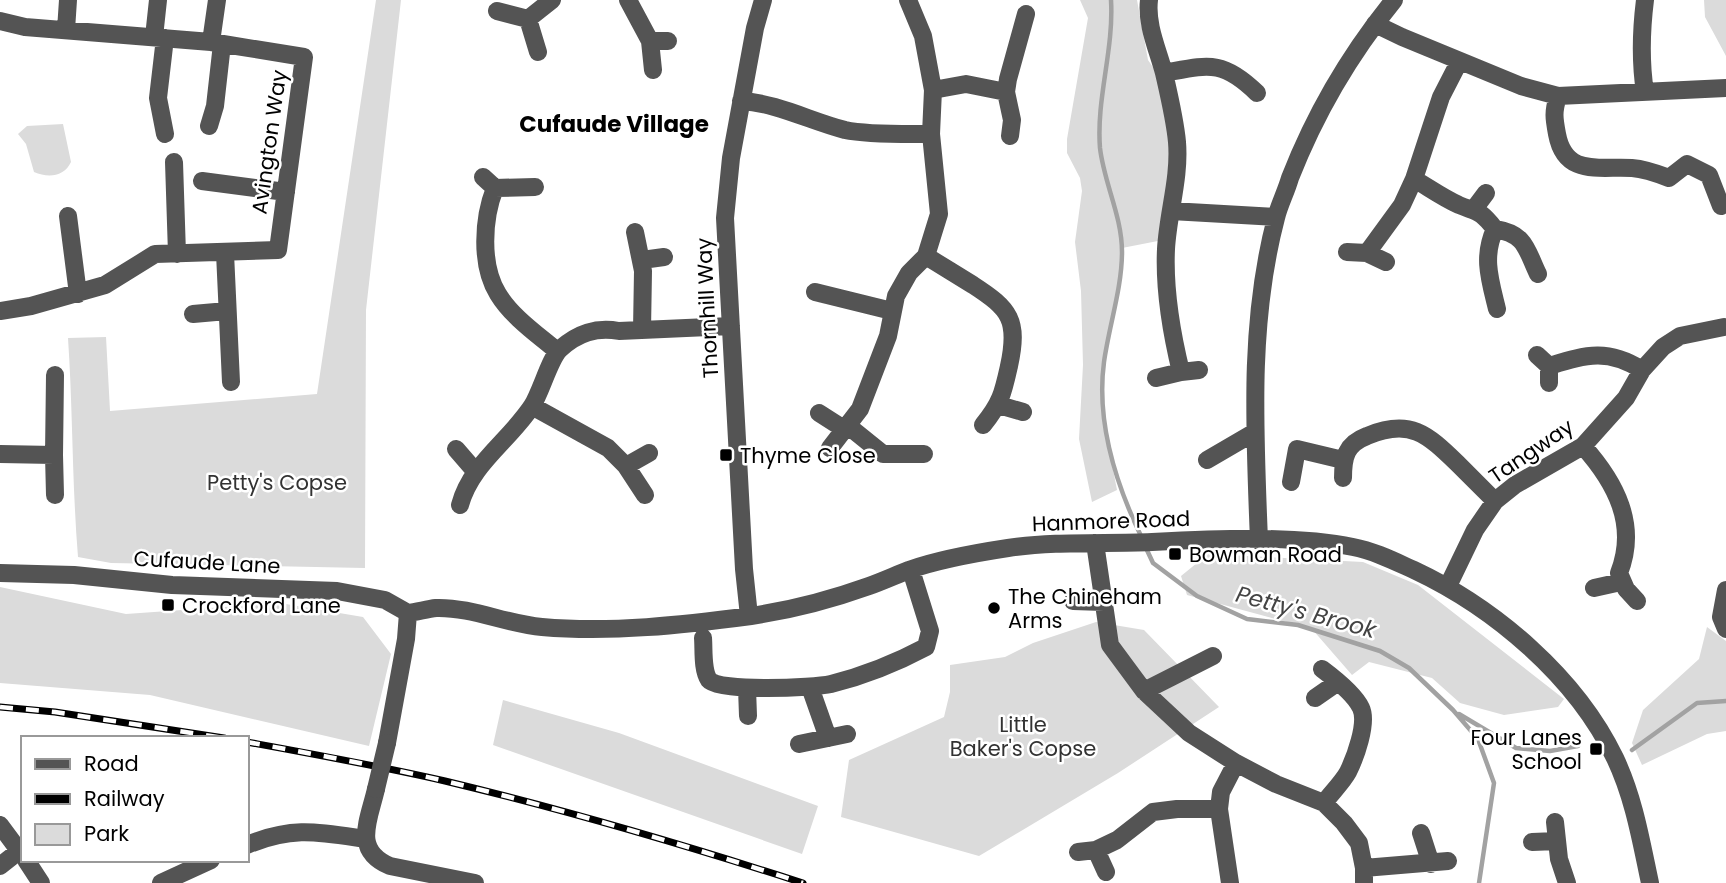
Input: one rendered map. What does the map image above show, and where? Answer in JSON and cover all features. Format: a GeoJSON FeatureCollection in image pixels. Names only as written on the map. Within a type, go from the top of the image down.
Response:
{"type":"FeatureCollection","features":[{"type":"Feature","properties":{"kind":"street"},"geometry":{"type":"LineString","coordinates":[[66,30],[68,0]]}},
{"type":"Feature","properties":{"kind":"street"},"geometry":{"type":"LineString","coordinates":[[158,0],[158,98],[165,134]]}},
{"type":"Feature","properties":{"kind":"street"},"geometry":{"type":"LineString","coordinates":[[209,126],[215,106],[217,0]]}},
{"type":"Feature","properties":{"kind":"street"},"geometry":{"type":"LineString","coordinates":[[528,19],[552,0]]}},
{"type":"Feature","properties":{"kind":"street"},"geometry":{"type":"LineString","coordinates":[[628,0],[659,41],[653,70]]}},
{"type":"Feature","properties":{"kind":"street","name":"Thornhill Way"},"geometry":{"type":"LineString","coordinates":[[749,616],[744,569],[725,218],[730,158],[755,28],[764,0]]}},
{"type":"Feature","properties":{"kind":"street"},"geometry":{"type":"LineString","coordinates":[[830,448],[860,409],[888,336],[896,296],[909,273],[926,256],[939,214],[931,134],[933,90],[923,36],[908,0]]}},
{"type":"Feature","properties":{"kind":"street"},"geometry":{"type":"LineString","coordinates":[[1149,0],[1155,48],[1164,73],[1177,141],[1177,172],[1166,250],[1169,322],[1190,371],[1156,378]]}},
{"type":"Feature","properties":{"kind":"street"},"geometry":{"type":"LineString","coordinates":[[1259,541],[1255,362],[1259,312],[1276,217],[1304,144],[1332,89],[1375,23],[1394,0]]}},
{"type":"Feature","properties":{"kind":"street"},"geometry":{"type":"LineString","coordinates":[[1645,0],[1640,37],[1640,66],[1645,92]]}},
{"type":"Feature","properties":{"kind":"street"},"geometry":{"type":"LineString","coordinates":[[497,12],[528,19]]}},
{"type":"Feature","properties":{"kind":"street"},"geometry":{"type":"LineString","coordinates":[[1010,135],[1011,110],[1006,92],[1019,18]]}},
{"type":"Feature","properties":{"kind":"street"},"geometry":{"type":"LineString","coordinates":[[528,19],[537,52]]}},
{"type":"Feature","properties":{"kind":"street","name":"Avington Way"},"geometry":{"type":"LineString","coordinates":[[0,21],[25,27],[216,43],[304,57],[278,250],[155,254],[105,285],[31,306],[0,311]]}},
{"type":"Feature","properties":{"kind":"street"},"geometry":{"type":"LineString","coordinates":[[1375,23],[1459,62],[1521,86],[1558,96],[1726,88]]}},
{"type":"Feature","properties":{"kind":"street"},"geometry":{"type":"LineString","coordinates":[[1367,253],[1402,205],[1414,179],[1441,97],[1459,62]]}},
{"type":"Feature","properties":{"kind":"street"},"geometry":{"type":"LineString","coordinates":[[1164,73],[1208,65],[1244,80],[1257,93]]}},
{"type":"Feature","properties":{"kind":"street"},"geometry":{"type":"LineString","coordinates":[[933,90],[965,84],[1006,92]]}},
{"type":"Feature","properties":{"kind":"street"},"geometry":{"type":"LineString","coordinates":[[1558,96],[1553,113],[1559,145],[1567,159],[1600,170],[1649,170],[1665,185],[1688,164],[1709,175],[1721,206]]}},
{"type":"Feature","properties":{"kind":"street"},"geometry":{"type":"LineString","coordinates":[[741,100],[804,115],[847,130],[931,134]]}},
{"type":"Feature","properties":{"kind":"street"},"geometry":{"type":"LineString","coordinates":[[174,162],[177,254]]}},
{"type":"Feature","properties":{"kind":"street"},"geometry":{"type":"LineString","coordinates":[[1414,179],[1459,205],[1484,215],[1495,229],[1518,237],[1527,248],[1538,275]]}},
{"type":"Feature","properties":{"kind":"street"},"geometry":{"type":"LineString","coordinates":[[202,181],[286,192]]}},
{"type":"Feature","properties":{"kind":"street"},"geometry":{"type":"LineString","coordinates":[[535,187],[489,182],[486,220],[489,273],[498,294],[520,320],[557,351]]}},
{"type":"Feature","properties":{"kind":"street"},"geometry":{"type":"LineString","coordinates":[[1474,209],[1486,193]]}},
{"type":"Feature","properties":{"kind":"street"},"geometry":{"type":"LineString","coordinates":[[1171,211],[1276,217]]}},
{"type":"Feature","properties":{"kind":"street"},"geometry":{"type":"LineString","coordinates":[[68,216],[78,294]]}},
{"type":"Feature","properties":{"kind":"street"},"geometry":{"type":"LineString","coordinates":[[1495,229],[1489,241],[1486,261],[1497,309]]}},
{"type":"Feature","properties":{"kind":"street"},"geometry":{"type":"LineString","coordinates":[[635,232],[642,260],[642,330]]}},
{"type":"Feature","properties":{"kind":"street"},"geometry":{"type":"LineString","coordinates":[[1347,252],[1367,253],[1386,262]]}},
{"type":"Feature","properties":{"kind":"street"},"geometry":{"type":"LineString","coordinates":[[225,253],[231,382]]}},
{"type":"Feature","properties":{"kind":"street"},"geometry":{"type":"LineString","coordinates":[[926,256],[994,298],[1005,308],[1010,319],[1012,350],[999,405],[984,425]]}},
{"type":"Feature","properties":{"kind":"street"},"geometry":{"type":"LineString","coordinates":[[642,260],[664,257]]}},
{"type":"Feature","properties":{"kind":"street"},"geometry":{"type":"LineString","coordinates":[[815,292],[892,312]]}},
{"type":"Feature","properties":{"kind":"street"},"geometry":{"type":"LineString","coordinates":[[193,314],[227,311]]}},
{"type":"Feature","properties":{"kind":"street"},"geometry":{"type":"LineString","coordinates":[[460,505],[464,488],[475,471],[532,407],[557,351],[578,335],[601,328],[619,331],[731,326]]}},
{"type":"Feature","properties":{"kind":"street","name":"Tangway"},"geometry":{"type":"LineString","coordinates":[[1448,586],[1475,530],[1495,501],[1515,485],[1583,446],[1626,398],[1642,370],[1663,347],[1680,336],[1724,327]]}},
{"type":"Feature","properties":{"kind":"street"},"geometry":{"type":"LineString","coordinates":[[1545,368],[1600,354],[1628,362],[1642,370]]}},
{"type":"Feature","properties":{"kind":"street"},"geometry":{"type":"LineString","coordinates":[[55,375],[55,488]]}},
{"type":"Feature","properties":{"kind":"street"},"geometry":{"type":"LineString","coordinates":[[999,405],[1023,412]]}},
{"type":"Feature","properties":{"kind":"street"},"geometry":{"type":"LineString","coordinates":[[532,407],[608,448],[626,466],[644,500]]}},
{"type":"Feature","properties":{"kind":"street"},"geometry":{"type":"LineString","coordinates":[[819,413],[845,427],[883,454],[924,454]]}},
{"type":"Feature","properties":{"kind":"street"},"geometry":{"type":"LineString","coordinates":[[1291,482],[1297,449],[1314,452],[1343,469],[1346,452],[1355,441],[1395,429],[1414,429],[1436,442],[1495,501]]}},
{"type":"Feature","properties":{"kind":"street"},"geometry":{"type":"LineString","coordinates":[[1207,460],[1255,432]]}},
{"type":"Feature","properties":{"kind":"street"},"geometry":{"type":"LineString","coordinates":[[1583,446],[1612,484],[1627,531],[1627,549],[1619,573],[1621,582],[1637,601]]}},
{"type":"Feature","properties":{"kind":"street"},"geometry":{"type":"LineString","coordinates":[[456,449],[475,471]]}},
{"type":"Feature","properties":{"kind":"street"},"geometry":{"type":"LineString","coordinates":[[626,466],[649,453]]}},
{"type":"Feature","properties":{"kind":"street"},"geometry":{"type":"LineString","coordinates":[[0,454],[54,455]]}},
{"type":"Feature","properties":{"kind":"street","name":"Hanmore Road"},"geometry":{"type":"LineString","coordinates":[[408,613],[435,608],[464,610],[540,627],[604,629],[680,624],[749,616],[812,604],[911,569],[1009,548],[1178,541],[1306,542],[1353,547],[1394,561],[1448,586],[1489,613],[1541,659],[1587,710],[1617,761],[1633,805],[1650,883]]}},
{"type":"Feature","properties":{"kind":"street"},"geometry":{"type":"LineString","coordinates":[[1095,543],[1110,645],[1144,691],[1189,733],[1236,763],[1276,784],[1324,803],[1344,822],[1359,843],[1364,876],[1439,862],[1421,833]]}},
{"type":"Feature","properties":{"kind":"street"},"geometry":{"type":"LineString","coordinates":[[704,638],[704,661],[708,679],[722,687],[829,685],[900,661],[926,647],[930,631],[911,569]]}},
{"type":"Feature","properties":{"kind":"street","name":"Cufaude Lane"},"geometry":{"type":"LineString","coordinates":[[0,573],[74,575],[172,585],[337,591],[385,600],[408,613]]}},
{"type":"Feature","properties":{"kind":"street"},"geometry":{"type":"LineString","coordinates":[[1594,588],[1621,582]]}},
{"type":"Feature","properties":{"kind":"street"},"geometry":{"type":"LineString","coordinates":[[1726,590],[1721,617],[1726,629]]}},
{"type":"Feature","properties":{"kind":"street"},"geometry":{"type":"LineString","coordinates":[[1073,601],[1104,602]]}},
{"type":"Feature","properties":{"kind":"street"},"geometry":{"type":"LineString","coordinates":[[408,613],[406,639],[387,743],[366,839],[370,853],[390,866],[475,883]]}},
{"type":"Feature","properties":{"kind":"street"},"geometry":{"type":"LineString","coordinates":[[1144,691],[1213,656]]}},
{"type":"Feature","properties":{"kind":"street"},"geometry":{"type":"LineString","coordinates":[[1322,669],[1361,707],[1364,718],[1359,743],[1347,774],[1324,803]]}},
{"type":"Feature","properties":{"kind":"street"},"geometry":{"type":"LineString","coordinates":[[1315,698],[1338,682]]}},
{"type":"Feature","properties":{"kind":"street"},"geometry":{"type":"LineString","coordinates":[[810,687],[828,738]]}},
{"type":"Feature","properties":{"kind":"street"},"geometry":{"type":"LineString","coordinates":[[747,688],[748,716]]}},
{"type":"Feature","properties":{"kind":"street"},"geometry":{"type":"LineString","coordinates":[[799,744],[847,734]]}},
{"type":"Feature","properties":{"kind":"street"},"geometry":{"type":"LineString","coordinates":[[1230,883],[1219,809],[1221,792],[1236,763]]}},
{"type":"Feature","properties":{"kind":"street"},"geometry":{"type":"LineString","coordinates":[[1106,872],[1087,851],[1117,840],[1153,812],[1177,808],[1219,809]]}},
{"type":"Feature","properties":{"kind":"street"},"geometry":{"type":"LineString","coordinates":[[1555,822],[1559,859],[1567,883]]}},
{"type":"Feature","properties":{"kind":"street"},"geometry":{"type":"LineString","coordinates":[[0,825],[21,853]]}},
{"type":"Feature","properties":{"kind":"street"},"geometry":{"type":"LineString","coordinates":[[248,845],[270,835],[297,831],[366,839]]}},
{"type":"Feature","properties":{"kind":"street"},"geometry":{"type":"LineString","coordinates":[[1532,842],[1557,841]]}},
{"type":"Feature","properties":{"kind":"street"},"geometry":{"type":"LineString","coordinates":[[0,866],[21,857]]}},
{"type":"Feature","properties":{"kind":"street"},"geometry":{"type":"LineString","coordinates":[[27,862],[41,883]]}},
{"type":"Feature","properties":{"kind":"street"},"geometry":{"type":"LineString","coordinates":[[162,883],[208,862]]}},
{"type":"Feature","properties":{"kind":"green space","name":"Petty's Copse"},"geometry":{"type":"Polygon","coordinates":[[[376,0],[401,0],[366,310],[365,568],[111,563],[78,557],[68,338],[106,337],[110,411],[317,394],[376,0]]]}},
{"type":"Feature","properties":{"kind":"green space"},"geometry":{"type":"Polygon","coordinates":[[[1080,0],[1137,0],[1148,60],[1157,73],[1170,147],[1168,239],[1122,248],[1120,276],[1103,377],[1106,426],[1117,490],[1092,502],[1079,439],[1083,365],[1081,291],[1075,242],[1082,191],[1080,178],[1067,153],[1067,139],[1088,18],[1080,0]]]}},
{"type":"Feature","properties":{"kind":"green space"},"geometry":{"type":"Polygon","coordinates":[[[1704,0],[1726,0],[1726,56],[1705,17],[1704,0]]]}},
{"type":"Feature","properties":{"kind":"green space"},"geometry":{"type":"Polygon","coordinates":[[[63,124],[71,162],[68,167],[55,175],[34,172],[26,144],[18,134],[27,126],[63,124]]]}},
{"type":"Feature","properties":{"kind":"green space"},"geometry":{"type":"Polygon","coordinates":[[[1208,554],[1363,562],[1418,585],[1564,699],[1558,707],[1504,715],[1460,703],[1432,678],[1369,662],[1352,675],[1312,629],[1187,595],[1181,576],[1208,554]]]}},
{"type":"Feature","properties":{"kind":"green space"},"geometry":{"type":"Polygon","coordinates":[[[0,587],[126,614],[280,603],[363,617],[391,654],[369,746],[150,695],[0,683],[0,587]]]}},
{"type":"Feature","properties":{"kind":"green space","name":"Little Baker's Copse"},"geometry":{"type":"Polygon","coordinates":[[[1096,622],[1144,630],[1219,707],[1118,773],[979,856],[841,817],[849,760],[944,717],[950,692],[950,665],[1005,657],[1033,643],[1096,622]]]}},
{"type":"Feature","properties":{"kind":"green space"},"geometry":{"type":"Polygon","coordinates":[[[1707,627],[1726,641],[1726,731],[1707,734],[1642,765],[1632,743],[1643,710],[1699,659],[1707,627]]]}},
{"type":"Feature","properties":{"kind":"green space"},"geometry":{"type":"Polygon","coordinates":[[[503,700],[619,733],[818,806],[802,854],[493,745],[503,700]]]}},
{"type":"Feature","properties":{"kind":"waterway","name":"Petty's Brook"},"geometry":{"type":"LineString","coordinates":[[1111,0],[1110,37],[1099,130],[1100,148],[1119,225],[1122,252],[1120,279],[1104,362],[1103,407],[1105,429],[1116,473],[1141,536]]}},
{"type":"Feature","properties":{"kind":"waterway","name":"Petty's Brook"},"geometry":{"type":"LineString","coordinates":[[1146,548],[1153,563],[1197,596],[1247,619],[1298,625],[1380,651],[1409,668],[1453,710],[1478,739],[1494,783],[1479,883]]}},
{"type":"Feature","properties":{"kind":"waterway"},"geometry":{"type":"LineString","coordinates":[[1632,750],[1697,703],[1726,701]]}},
{"type":"Feature","properties":{"kind":"waterway"},"geometry":{"type":"LineString","coordinates":[[1459,714],[1516,748],[1550,751],[1578,746]]}},
{"type":"Feature","properties":{"kind":"railway"},"geometry":{"type":"LineString","coordinates":[[0,707],[55,712],[211,736]]}},
{"type":"Feature","properties":{"kind":"railway"},"geometry":{"type":"LineString","coordinates":[[248,742],[396,770],[490,792],[625,829],[803,883]]}},
{"type":"Feature","properties":{"kind":"place","name":"Thyme Close"},"geometry":{"type":"Point","coordinates":[726,455]}},
{"type":"Feature","properties":{"kind":"place","name":"Bowman Road"},"geometry":{"type":"Point","coordinates":[1175,554]}},
{"type":"Feature","properties":{"kind":"place","name":"Crockford Lane"},"geometry":{"type":"Point","coordinates":[168,605]}},
{"type":"Feature","properties":{"kind":"place","name":"The Chineham Arms"},"geometry":{"type":"Point","coordinates":[994,608]}},
{"type":"Feature","properties":{"kind":"place","name":"Four Lanes School"},"geometry":{"type":"Point","coordinates":[1596,749]}},
{"type":"Feature","properties":{"kind":"district","name":"Cufaude Village"},"geometry":{"type":"Point","coordinates":[614,124]}}]}
